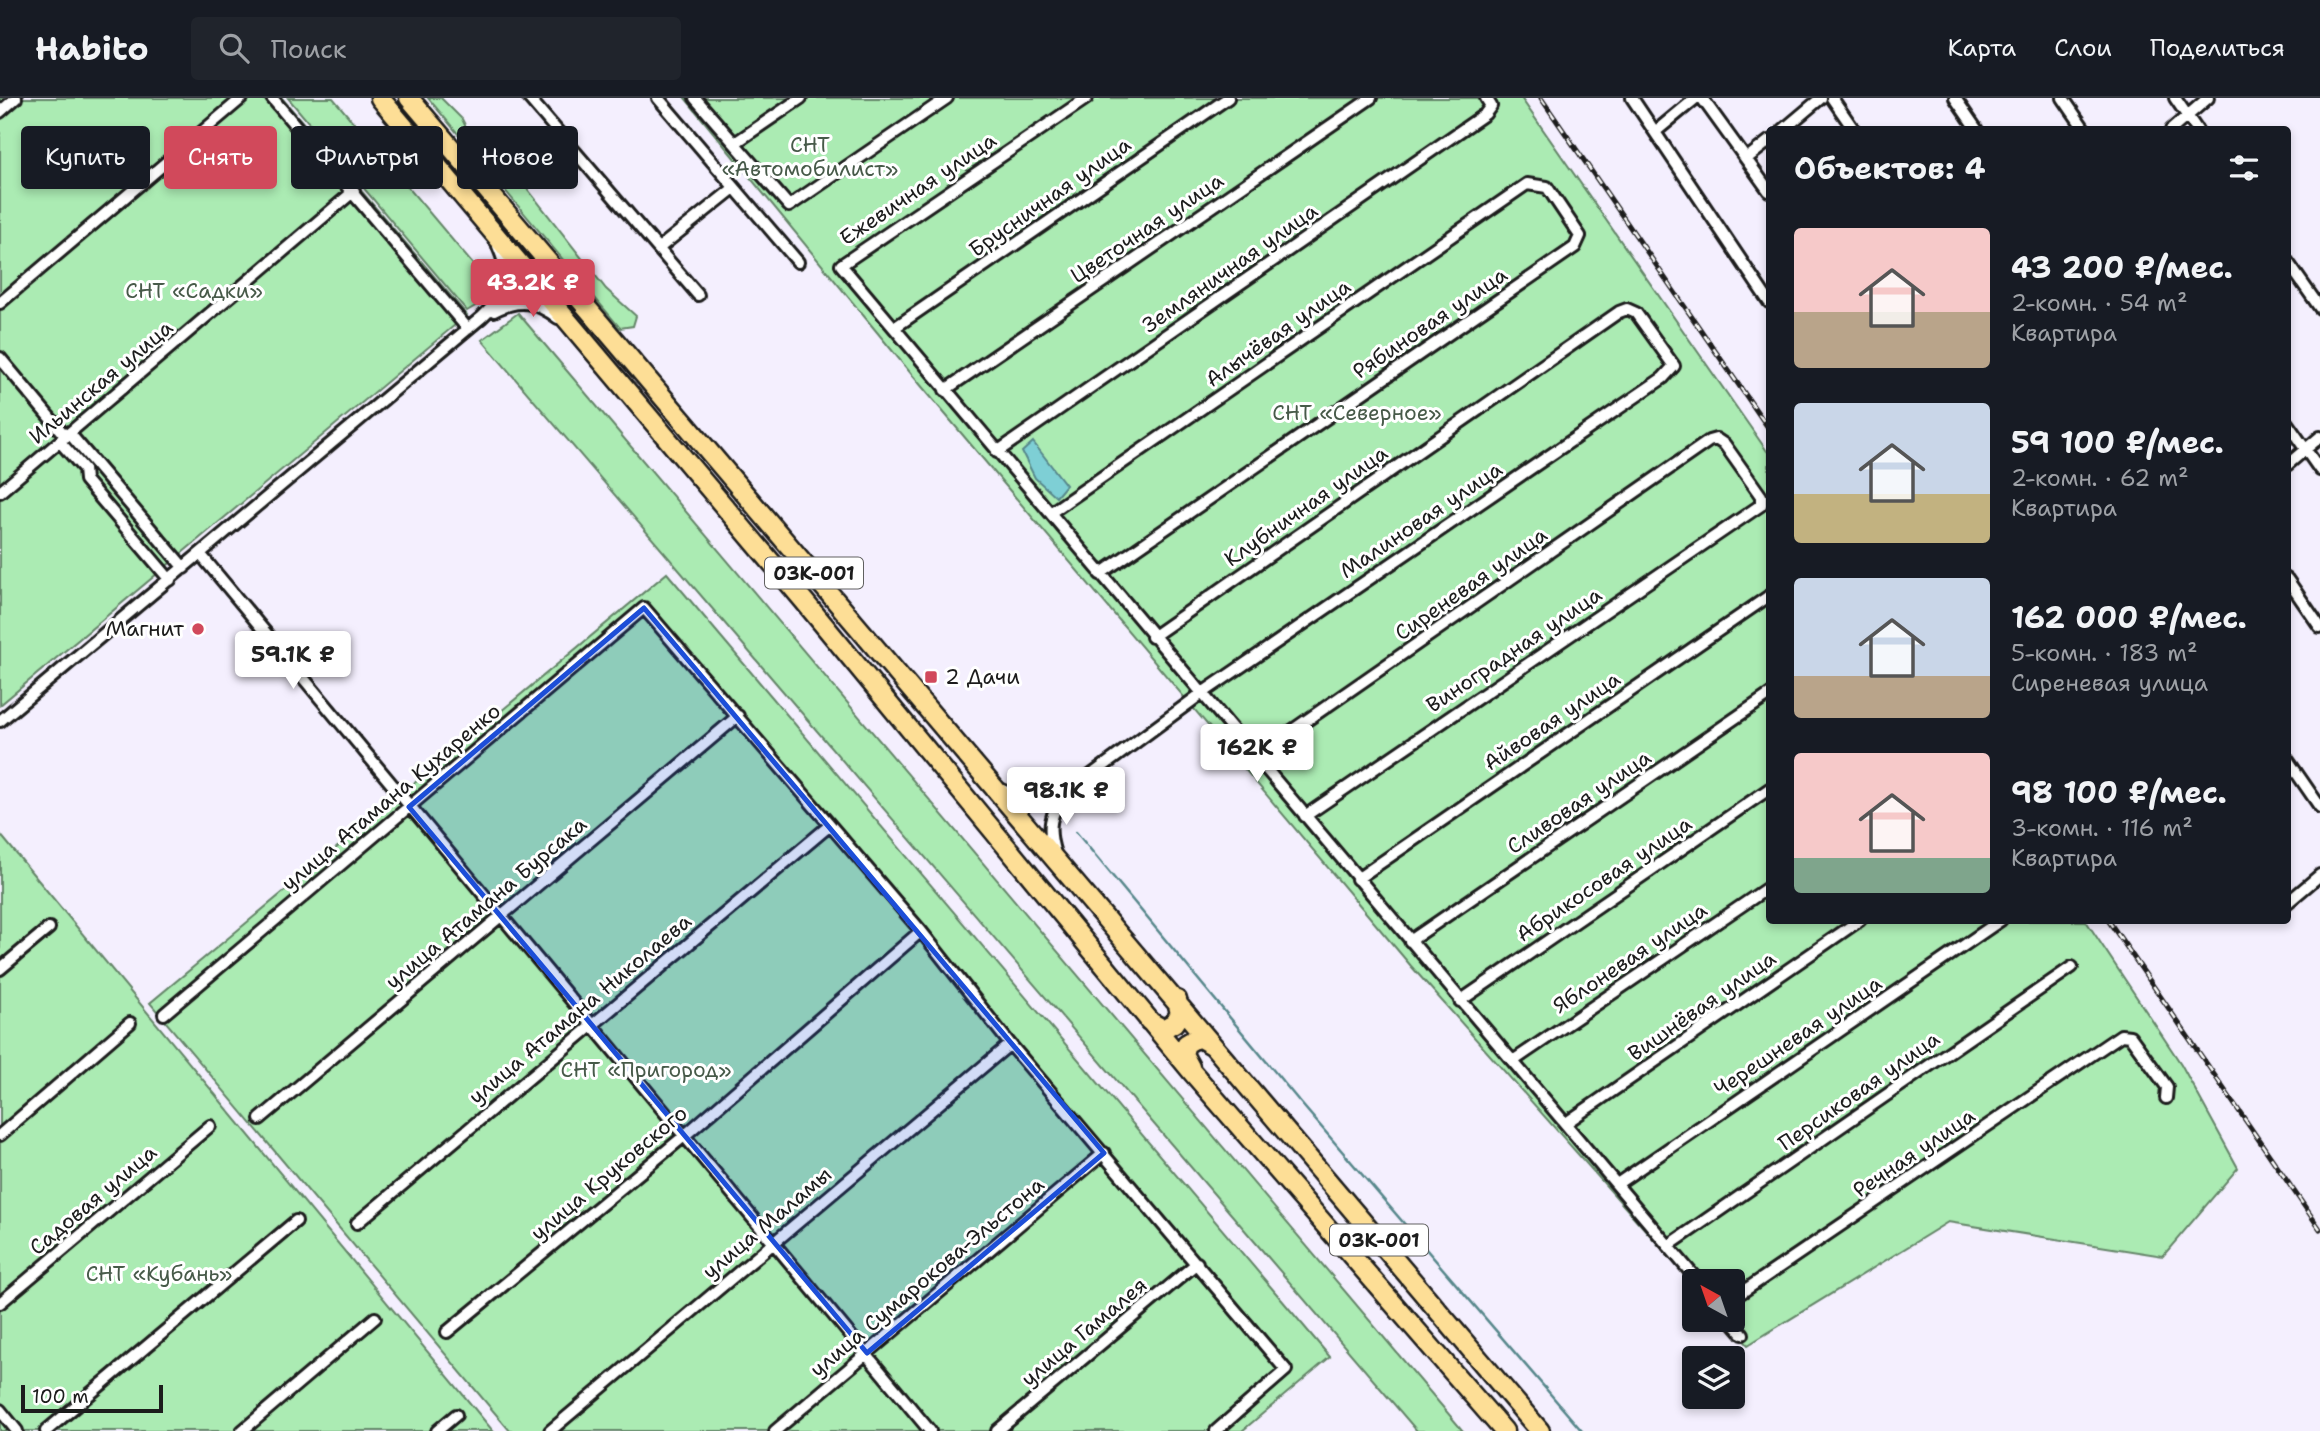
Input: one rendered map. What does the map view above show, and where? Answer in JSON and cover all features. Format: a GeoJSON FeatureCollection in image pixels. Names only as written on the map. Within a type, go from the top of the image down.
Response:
{"type":"FeatureCollection","features":[{"type":"Feature","properties":{"kind":"main road","name":"03К-001"},"geometry":{"type":"LineString","coordinates":[[380,98],[1192,1072],[1504,1431]]}},
{"type":"Feature","properties":{"kind":"main road","name":"03К-001"},"geometry":{"type":"LineString","coordinates":[[409,98],[1540,1431]]}},
{"type":"Feature","properties":{"kind":"main road"},"geometry":{"type":"LineString","coordinates":[[1149,1021],[1163,1028],[1174,1023],[1180,1014],[1177,1000]]}},
{"type":"Feature","properties":{"kind":"main road"},"geometry":{"type":"LineString","coordinates":[[1192,1072],[1183,1054],[1189,1041],[1198,1037],[1218,1049]]}},
{"type":"Feature","properties":{"kind":"street"},"geometry":{"type":"LineString","coordinates":[[0,112],[16,98]]}},
{"type":"Feature","properties":{"kind":"street"},"geometry":{"type":"LineString","coordinates":[[0,303],[242,98]]}},
{"type":"Feature","properties":{"kind":"street"},"geometry":{"type":"LineString","coordinates":[[272,98],[354,191],[468,330]]}},
{"type":"Feature","properties":{"kind":"street"},"geometry":{"type":"LineString","coordinates":[[529,98],[698,295]]}},
{"type":"Feature","properties":{"kind":"street"},"geometry":{"type":"LineString","coordinates":[[658,98],[798,262]]}},
{"type":"Feature","properties":{"kind":"street"},"geometry":{"type":"LineString","coordinates":[[695,98],[789,206],[947,98]]}},
{"type":"Feature","properties":{"kind":"street"},"geometry":{"type":"LineString","coordinates":[[735,143],[801,98]]}},
{"type":"Feature","properties":{"kind":"street","name":"Ежевичная улица"},"geometry":{"type":"LineString","coordinates":[[894,328],[841,265],[1087,98]]}},
{"type":"Feature","properties":{"kind":"street","name":"Брусничная улица"},"geometry":{"type":"LineString","coordinates":[[894,328],[1228,98]]}},
{"type":"Feature","properties":{"kind":"street","name":"Цветочная улица"},"geometry":{"type":"LineString","coordinates":[[945,390],[1371,98]]}},
{"type":"Feature","properties":{"kind":"street","name":"Земляничная улица"},"geometry":{"type":"LineString","coordinates":[[997,452],[1485,114],[1491,106],[1486,98]]}},
{"type":"Feature","properties":{"kind":"street"},"geometry":{"type":"LineString","coordinates":[[1632,98],[1766,298]]}},
{"type":"Feature","properties":{"kind":"street"},"geometry":{"type":"LineString","coordinates":[[1655,132],[1696,98]]}},
{"type":"Feature","properties":{"kind":"street"},"geometry":{"type":"LineString","coordinates":[[1702,98],[1766,187]]}},
{"type":"Feature","properties":{"kind":"street"},"geometry":{"type":"LineString","coordinates":[[1788,126],[1821,98]]}},
{"type":"Feature","properties":{"kind":"street"},"geometry":{"type":"LineString","coordinates":[[1832,98],[1851,126]]}},
{"type":"Feature","properties":{"kind":"street"},"geometry":{"type":"LineString","coordinates":[[1955,98],[1974,126]]}},
{"type":"Feature","properties":{"kind":"street"},"geometry":{"type":"LineString","coordinates":[[2063,98],[2082,126]]}},
{"type":"Feature","properties":{"kind":"street"},"geometry":{"type":"LineString","coordinates":[[2175,98],[2194,126]]}},
{"type":"Feature","properties":{"kind":"street"},"geometry":{"type":"LineString","coordinates":[[2176,126],[2208,98]]}},
{"type":"Feature","properties":{"kind":"street"},"geometry":{"type":"LineString","coordinates":[[1746,159],[1766,143]]}},
{"type":"Feature","properties":{"kind":"street","name":"Рябиновая улица"},"geometry":{"type":"LineString","coordinates":[[1100,574],[1575,247],[1580,236],[1547,187],[1527,184]]}},
{"type":"Feature","properties":{"kind":"street","name":"Алычёвая улица"},"geometry":{"type":"LineString","coordinates":[[1049,513],[1527,184]]}},
{"type":"Feature","properties":{"kind":"street"},"geometry":{"type":"LineString","coordinates":[[659,248],[733,187]]}},
{"type":"Feature","properties":{"kind":"street","name":"Ильинская улица"},"geometry":{"type":"LineString","coordinates":[[0,492],[354,191]]}},
{"type":"Feature","properties":{"kind":"street"},"geometry":{"type":"LineString","coordinates":[[0,721],[468,330],[500,299],[508,281],[501,253],[489,226]]}},
{"type":"Feature","properties":{"kind":"street"},"geometry":{"type":"LineString","coordinates":[[2291,267],[2320,308]]}},
{"type":"Feature","properties":{"kind":"street"},"geometry":{"type":"LineString","coordinates":[[482,317],[505,306],[527,301],[539,304],[580,335]]}},
{"type":"Feature","properties":{"kind":"street","name":"Клубничная улица"},"geometry":{"type":"LineString","coordinates":[[1152,637],[1619,312],[1627,309],[1636,313],[1671,361],[1673,370],[1663,378]]}},
{"type":"Feature","properties":{"kind":"street"},"geometry":{"type":"LineString","coordinates":[[894,328],[1688,1269]]}},
{"type":"Feature","properties":{"kind":"street"},"geometry":{"type":"LineString","coordinates":[[0,358],[66,438],[184,568]]}},
{"type":"Feature","properties":{"kind":"street","name":"Малиновая улица"},"geometry":{"type":"LineString","coordinates":[[1067,793],[1201,694],[1663,378]]}},
{"type":"Feature","properties":{"kind":"street"},"geometry":{"type":"LineString","coordinates":[[2291,429],[2320,470]]}},
{"type":"Feature","properties":{"kind":"street"},"geometry":{"type":"LineString","coordinates":[[2291,462],[2320,437]]}},
{"type":"Feature","properties":{"kind":"street"},"geometry":{"type":"LineString","coordinates":[[66,438],[84,469],[85,480],[170,580]]}},
{"type":"Feature","properties":{"kind":"street","name":"Сиреневая улица"},"geometry":{"type":"LineString","coordinates":[[1254,757],[1709,441],[1716,439],[1725,445],[1761,496],[1761,505],[1745,516]]}},
{"type":"Feature","properties":{"kind":"street","name":"Виноградная улица"},"geometry":{"type":"LineString","coordinates":[[1305,816],[1745,516]]}},
{"type":"Feature","properties":{"kind":"street"},"geometry":{"type":"LineString","coordinates":[[201,555],[682,1137],[867,1353],[930,1431]]}},
{"type":"Feature","properties":{"kind":"street"},"geometry":{"type":"LineString","coordinates":[[2291,585],[2320,627]]}},
{"type":"Feature","properties":{"kind":"street","name":"Айвовая улица"},"geometry":{"type":"LineString","coordinates":[[1357,879],[1766,598]]}},
{"type":"Feature","properties":{"kind":"street","name":"улица Атамана Кухаренко"},"geometry":{"type":"LineString","coordinates":[[164,1014],[644,608],[738,716]]}},
{"type":"Feature","properties":{"kind":"street","name":"Сливовая улица"},"geometry":{"type":"LineString","coordinates":[[1410,941],[1766,697]]}},
{"type":"Feature","properties":{"kind":"street"},"geometry":{"type":"LineString","coordinates":[[738,716],[921,932],[1010,1044],[1286,1370],[1216,1431]]}},
{"type":"Feature","properties":{"kind":"street","name":"улица Атамана Бурсака"},"geometry":{"type":"LineString","coordinates":[[260,1119],[738,716]]}},
{"type":"Feature","properties":{"kind":"street"},"geometry":{"type":"LineString","coordinates":[[2291,765],[2320,807]]}},
{"type":"Feature","properties":{"kind":"street"},"geometry":{"type":"LineString","coordinates":[[996,788],[1027,801],[1041,801],[1067,793]]}},
{"type":"Feature","properties":{"kind":"street","name":"Абрикосовая улица"},"geometry":{"type":"LineString","coordinates":[[1460,1001],[1766,791]]}},
{"type":"Feature","properties":{"kind":"street"},"geometry":{"type":"LineString","coordinates":[[1057,860],[1050,838],[1050,820],[1055,805],[1067,793]]}},
{"type":"Feature","properties":{"kind":"street","name":"улица Атамана Николаева"},"geometry":{"type":"LineString","coordinates":[[357,1223],[590,1024],[829,826]]}},
{"type":"Feature","properties":{"kind":"street"},"geometry":{"type":"LineString","coordinates":[[2291,899],[2320,874]]}},
{"type":"Feature","properties":{"kind":"street","name":"Яблоневая улица"},"geometry":{"type":"LineString","coordinates":[[1513,1061],[1766,889]]}},
{"type":"Feature","properties":{"kind":"street","name":"Вишнёвая улица"},"geometry":{"type":"LineString","coordinates":[[1566,1123],[1854,924]]}},
{"type":"Feature","properties":{"kind":"street","name":"Черешневая улица"},"geometry":{"type":"LineString","coordinates":[[1617,1184],[1994,924]]}},
{"type":"Feature","properties":{"kind":"street"},"geometry":{"type":"LineString","coordinates":[[0,969],[49,928]]}},
{"type":"Feature","properties":{"kind":"street","name":"улица Круковского"},"geometry":{"type":"LineString","coordinates":[[447,1332],[682,1137],[921,932]]}},
{"type":"Feature","properties":{"kind":"street","name":"Персиковая улица"},"geometry":{"type":"LineString","coordinates":[[1668,1246],[2072,967]]}},
{"type":"Feature","properties":{"kind":"street"},"geometry":{"type":"LineString","coordinates":[[0,1135],[131,1023]]}},
{"type":"Feature","properties":{"kind":"street","name":"Речная улица"},"geometry":{"type":"LineString","coordinates":[[1745,1290],[2116,1037],[2130,1036],[2167,1087],[2166,1098]]}},
{"type":"Feature","properties":{"kind":"street","name":"улица Маламы"},"geometry":{"type":"LineString","coordinates":[[550,1431],[1010,1044]]}},
{"type":"Feature","properties":{"kind":"street","name":"Садовая улица"},"geometry":{"type":"LineString","coordinates":[[0,1303],[210,1126]]}},
{"type":"Feature","properties":{"kind":"street","name":"улица Сумарокова-Эльстона"},"geometry":{"type":"LineString","coordinates":[[775,1431],[1104,1153]]}},
{"type":"Feature","properties":{"kind":"street"},"geometry":{"type":"LineString","coordinates":[[46,1431],[296,1221]]}},
{"type":"Feature","properties":{"kind":"street","name":"улица Гамалея"},"geometry":{"type":"LineString","coordinates":[[997,1431],[1197,1264]]}},
{"type":"Feature","properties":{"kind":"street"},"geometry":{"type":"LineString","coordinates":[[242,1431],[375,1318]]}},
{"type":"Feature","properties":{"kind":"street"},"geometry":{"type":"LineString","coordinates":[[0,1410],[18,1431]]}},
{"type":"Feature","properties":{"kind":"street"},"geometry":{"type":"LineString","coordinates":[[437,1431],[456,1415]]}},
{"type":"Feature","properties":{"kind":"highlighted area"},"geometry":{"type":"Polygon","coordinates":[[[644,608],[1104,1153],[867,1353],[409,807],[644,608]]]}},
{"type":"Feature","properties":{"kind":"green space","name":"СНТ «Садки»"},"geometry":{"type":"Polygon","coordinates":[[[0,98],[282,98],[306,126],[291,126],[291,189],[360,189],[467,315],[0,705],[0,98]]]}},
{"type":"Feature","properties":{"kind":"green space"},"geometry":{"type":"Polygon","coordinates":[[[288,98],[333,98],[357,126],[312,126],[288,98]]]}},
{"type":"Feature","properties":{"kind":"green space"},"geometry":{"type":"Polygon","coordinates":[[[428,98],[441,98],[462,119],[466,126],[457,126],[457,133],[428,98]]]}},
{"type":"Feature","properties":{"kind":"green space","name":"СНТ «Северное»"},"geometry":{"type":"Polygon","coordinates":[[[685,98],[1521,98],[1766,450],[1766,924],[2088,924],[2181,1064],[2238,1168],[2163,1256],[1948,1222],[1748,1345],[1736,1332],[1745,1332],[1745,1269],[1682,1269],[1682,1271],[1411,966],[913,376],[685,98]]]}},
{"type":"Feature","properties":{"kind":"green space"},"geometry":{"type":"Polygon","coordinates":[[[364,189],[410,189],[497,293],[467,311],[364,189]]]}},
{"type":"Feature","properties":{"kind":"green space"},"geometry":{"type":"Polygon","coordinates":[[[504,189],[528,189],[606,289],[636,316],[633,326],[620,328],[504,189]]]}},
{"type":"Feature","properties":{"kind":"green space"},"geometry":{"type":"Polygon","coordinates":[[[518,313],[1463,1431],[1417,1431],[482,340],[518,313]]]}},
{"type":"Feature","properties":{"kind":"green space","name":"СНТ «Пригород»"},"geometry":{"type":"Polygon","coordinates":[[[667,573],[1330,1357],[1242,1431],[510,1431],[150,1003],[667,573]]]}},
{"type":"Feature","properties":{"kind":"green space","name":"СНТ «Кубань»"},"geometry":{"type":"Polygon","coordinates":[[[0,834],[493,1431],[0,1431],[0,834]]]}},
{"type":"Feature","properties":{"kind":"water"},"geometry":{"type":"Polygon","coordinates":[[[1033,442],[1066,485],[1056,497],[1035,478],[1022,452],[1033,442]]]}},
{"type":"Feature","properties":{"kind":"waterway"},"geometry":{"type":"LineString","coordinates":[[1076,832],[1299,1101],[1582,1431]]}},
{"type":"Feature","properties":{"kind":"railway"},"geometry":{"type":"LineString","coordinates":[[1541,98],[1766,425]]}},
{"type":"Feature","properties":{"kind":"railway"},"geometry":{"type":"LineString","coordinates":[[2111,924],[2320,1229]]}},
{"type":"Feature","properties":{"kind":"place","name":"Магнит"},"geometry":{"type":"Point","coordinates":[198,629]}},
{"type":"Feature","properties":{"kind":"place","name":"2 Дачи"},"geometry":{"type":"Point","coordinates":[931,677]}},
{"type":"Feature","properties":{"kind":"park label","name":"СНТ «Автомобилист»"},"geometry":{"type":"Point","coordinates":[810,157]}}]}
